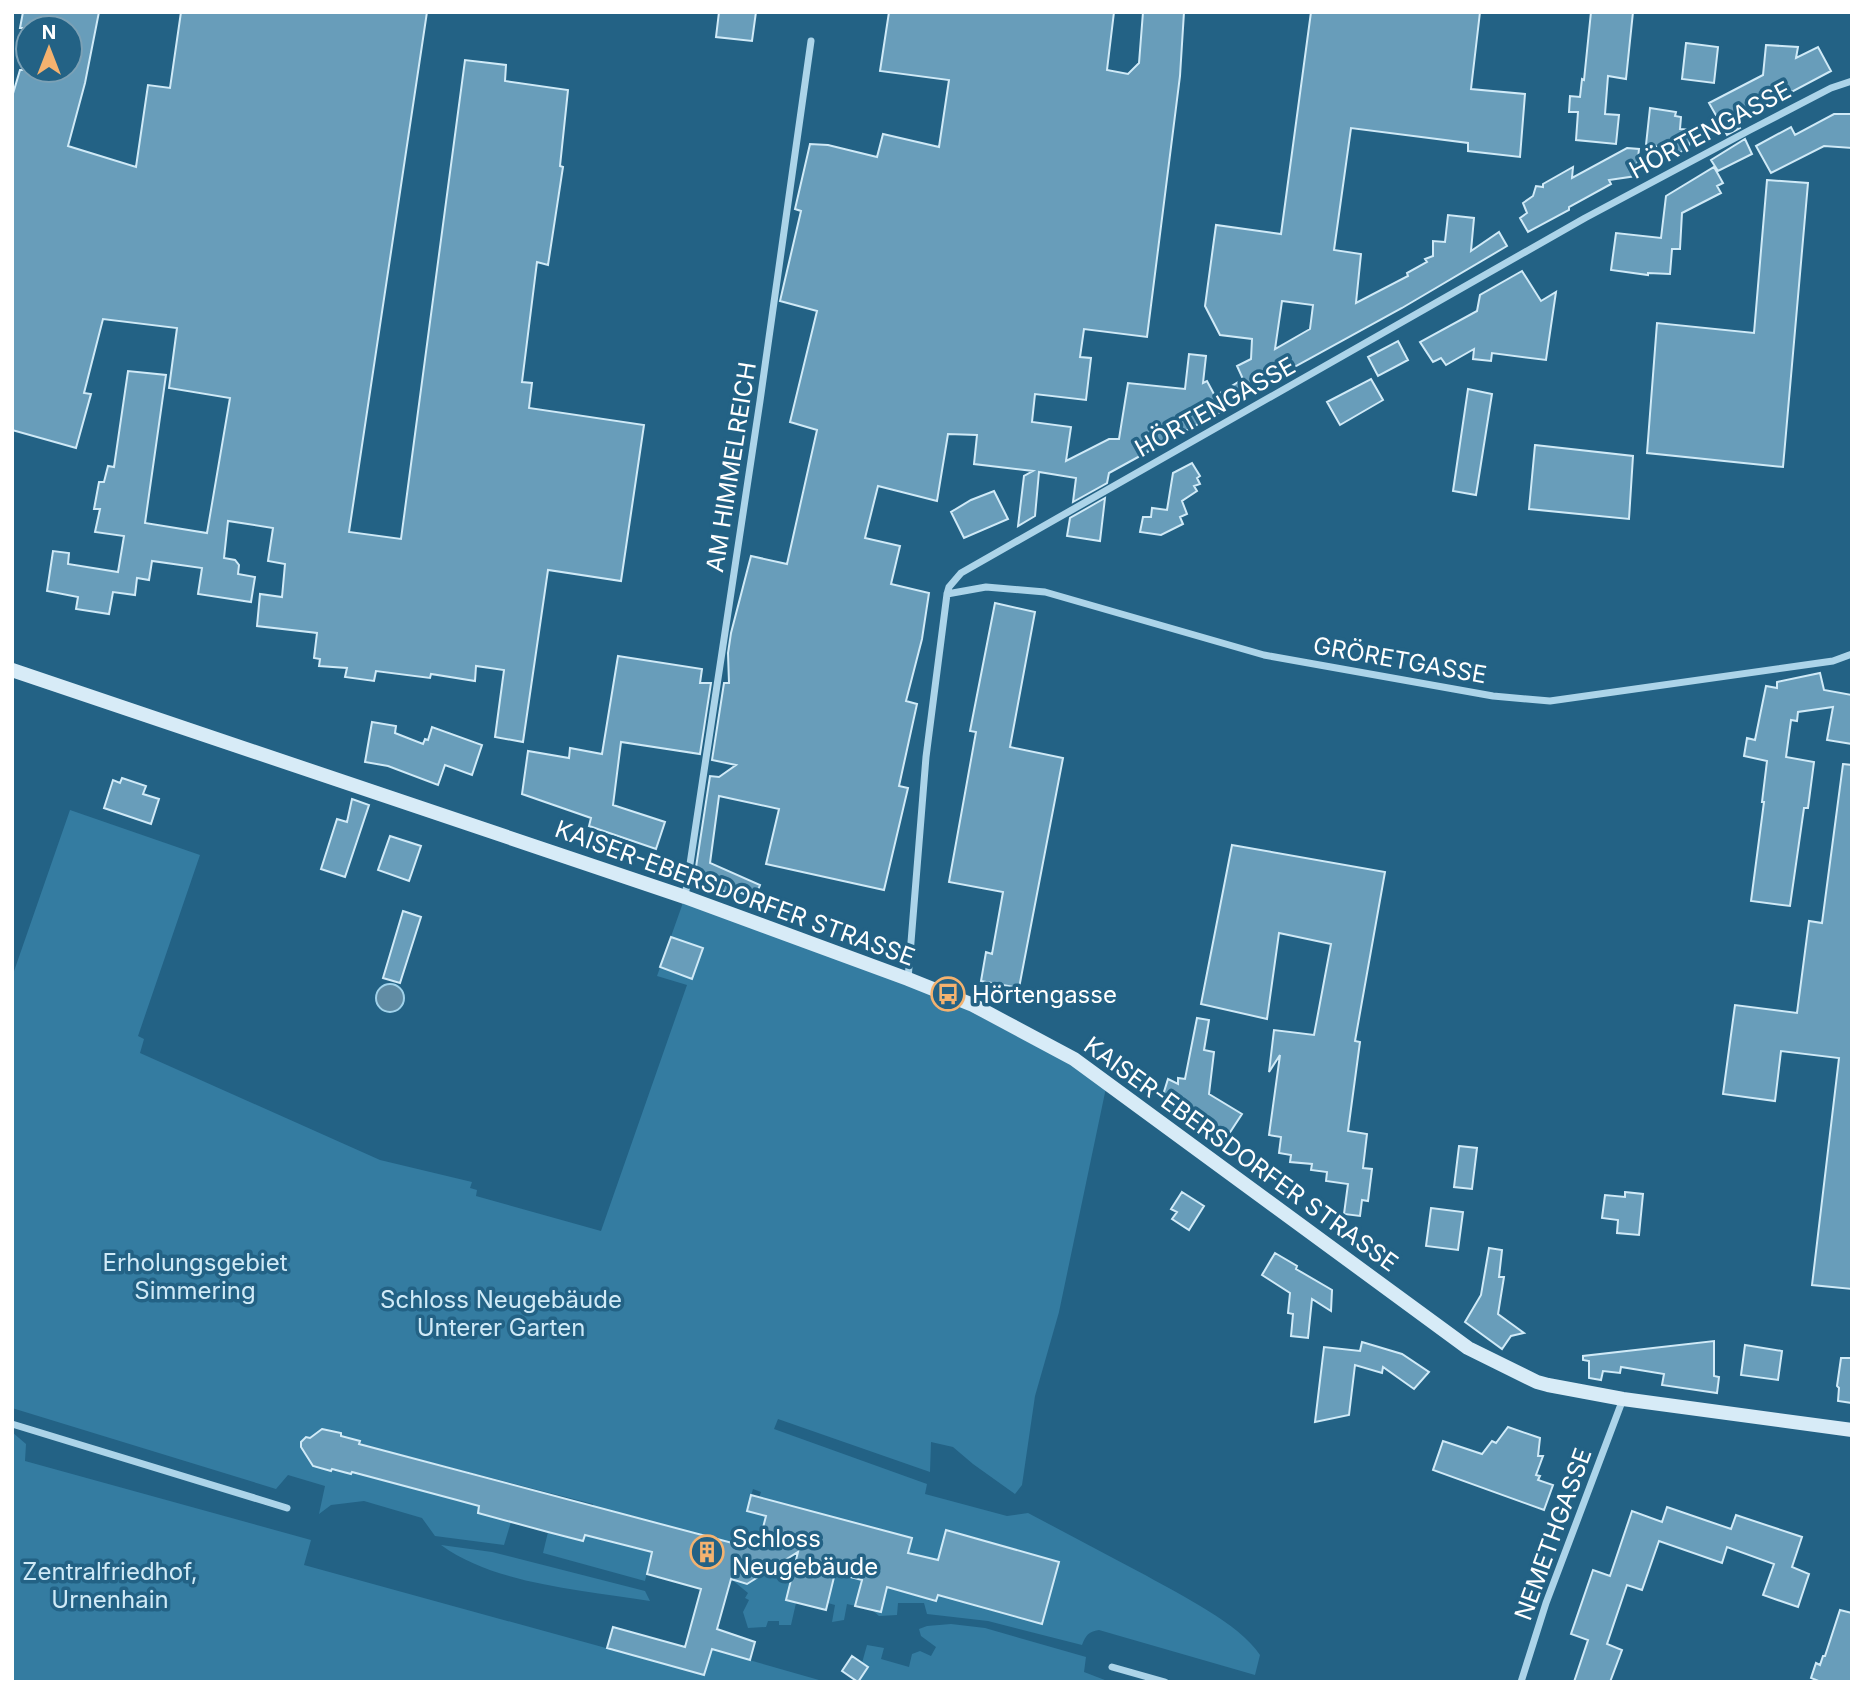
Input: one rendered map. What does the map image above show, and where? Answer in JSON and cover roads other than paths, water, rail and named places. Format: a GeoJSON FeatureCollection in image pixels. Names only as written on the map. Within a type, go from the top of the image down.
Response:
{"type":"FeatureCollection","features":[{"type":"Feature","properties":{"kind":"main road","name":"KAISER-EBERSDORFER STRASSE"},"geometry":{"type":"LineString","coordinates":[[12,670],[685,897],[972,1005],[1074,1059],[1468,1348],[1537,1382],[1623,1399],[1852,1430]]}},
{"type":"Feature","properties":{"kind":"street","name":"AM HIMMELREICH"},"geometry":{"type":"LineString","coordinates":[[685,897],[811,41]]}},
{"type":"Feature","properties":{"kind":"street","name":"HÖRTENGASSE"},"geometry":{"type":"LineString","coordinates":[[947,594],[949,587],[961,573],[1585,218],[1831,88],[1852,81]]}},
{"type":"Feature","properties":{"kind":"street","name":"GRÖRETGASSE"},"geometry":{"type":"LineString","coordinates":[[947,594],[986,587],[1045,592],[1264,655],[1493,696],[1550,701],[1833,661],[1852,654]]}},
{"type":"Feature","properties":{"kind":"street"},"geometry":{"type":"LineString","coordinates":[[908,979],[926,757],[947,594]]}},
{"type":"Feature","properties":{"kind":"street","name":"NEMETHGASSE"},"geometry":{"type":"LineString","coordinates":[[1521,1682],[1546,1604],[1623,1399]]}},
{"type":"Feature","properties":{"kind":"street"},"geometry":{"type":"LineString","coordinates":[[12,1424],[286,1508]]}},
{"type":"Feature","properties":{"kind":"street"},"geometry":{"type":"LineString","coordinates":[[1112,1667],[1165,1682]]}},
{"type":"Feature","properties":{"kind":"place","name":"Hörtengasse"},"geometry":{"type":"Point","coordinates":[948,994]}},
{"type":"Feature","properties":{"kind":"place","name":"Schloss Neugebäude"},"geometry":{"type":"Point","coordinates":[707,1552]}},
{"type":"Feature","properties":{"kind":"park label","name":"Erholungsgebiet Simmering"},"geometry":{"type":"Point","coordinates":[195,1276]}},
{"type":"Feature","properties":{"kind":"park label","name":"Schloss Neugebäude Unterer Garten"},"geometry":{"type":"Point","coordinates":[501,1313]}},
{"type":"Feature","properties":{"kind":"park label","name":"Zentralfriedhof, Urnenhain"},"geometry":{"type":"Point","coordinates":[110,1585]}}]}
